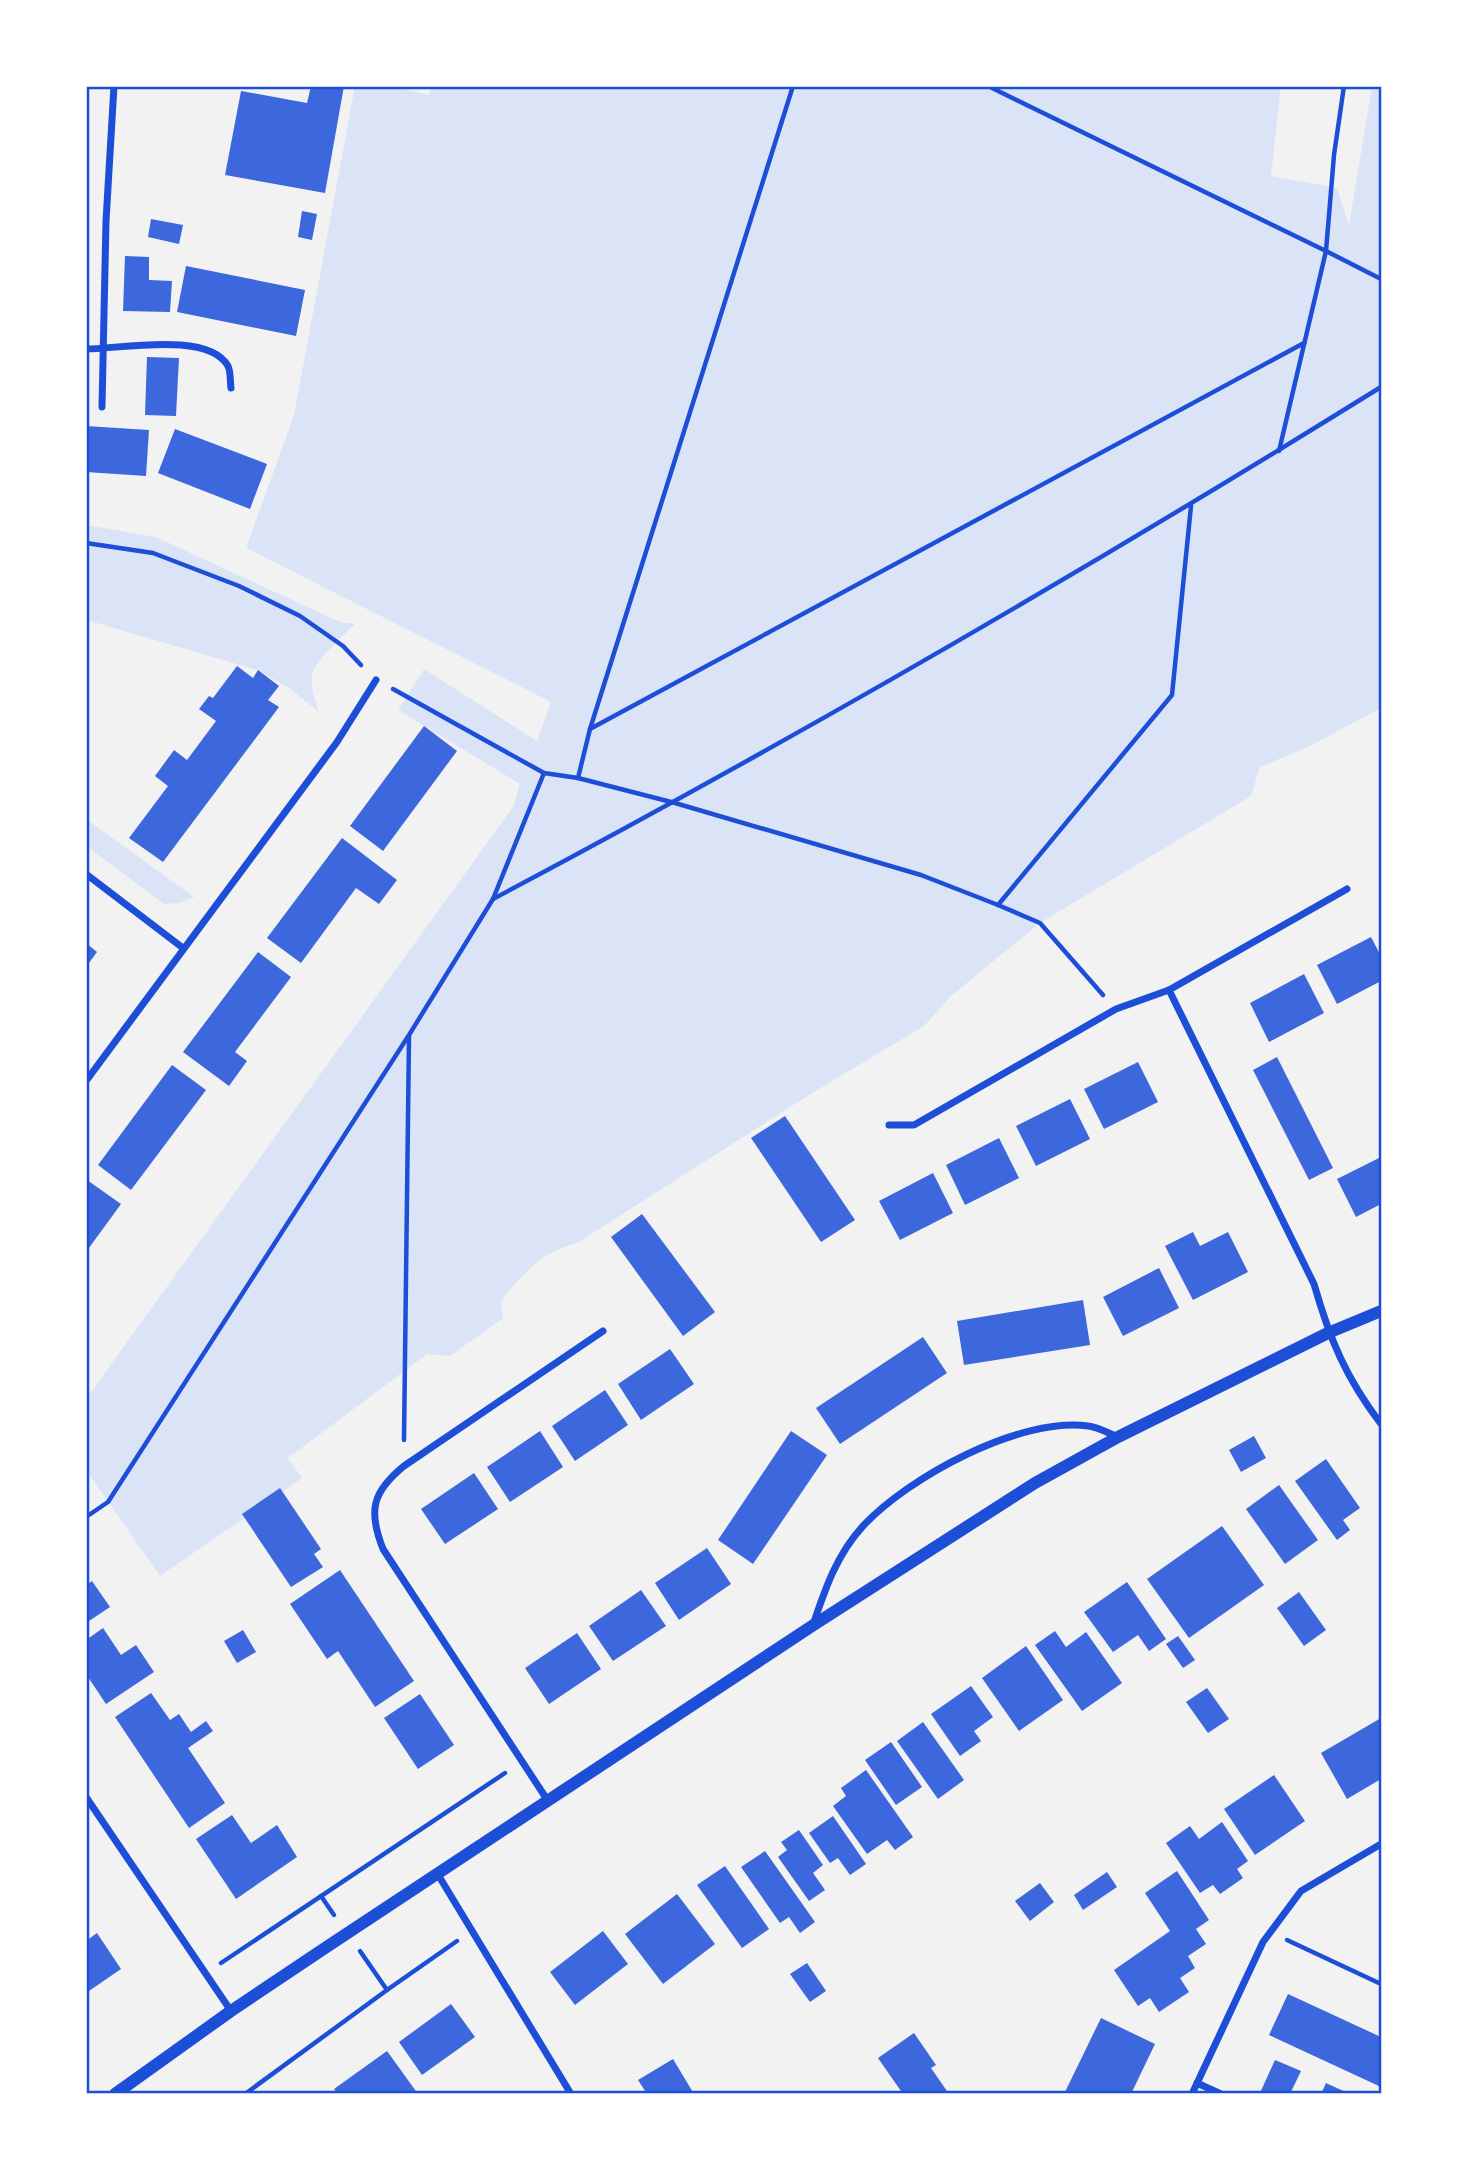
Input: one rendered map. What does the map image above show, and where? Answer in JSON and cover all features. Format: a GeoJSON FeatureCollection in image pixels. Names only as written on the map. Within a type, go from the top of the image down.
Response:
{"type":"FeatureCollection","features":[{"type":"Feature","properties":{"kind":"street"},"geometry":{"type":"LineString","coordinates":[[102,407],[106,221],[114,86]]}},
{"type":"Feature","properties":{"kind":"street"},"geometry":{"type":"LineString","coordinates":[[86,349],[160,344],[214,352],[229,367],[231,388]]}},
{"type":"Feature","properties":{"kind":"street"},"geometry":{"type":"LineString","coordinates":[[86,1081],[337,742],[376,680]]}},
{"type":"Feature","properties":{"kind":"street"},"geometry":{"type":"LineString","coordinates":[[86,874],[183,948]]}},
{"type":"Feature","properties":{"kind":"street"},"geometry":{"type":"LineString","coordinates":[[889,1125],[914,1125],[1115,1009],[1169,990],[1347,888]]}},
{"type":"Feature","properties":{"kind":"street"},"geometry":{"type":"LineString","coordinates":[[1169,990],[1314,1284],[1328,1333],[1348,1375],[1381,1424]]}},
{"type":"Feature","properties":{"kind":"street"},"geometry":{"type":"LineString","coordinates":[[115,2094],[231,2011],[437,1873],[1035,1483],[1118,1437],[1328,1333],[1381,1311]]}},
{"type":"Feature","properties":{"kind":"street"},"geometry":{"type":"LineString","coordinates":[[548,1801],[383,1549],[376,1530],[375,1512],[378,1495],[386,1480],[603,1331]]}},
{"type":"Feature","properties":{"kind":"street"},"geometry":{"type":"LineString","coordinates":[[812,1626],[831,1573],[863,1525],[934,1472],[969,1452],[1051,1426],[1091,1426],[1118,1437]]}},
{"type":"Feature","properties":{"kind":"street"},"geometry":{"type":"LineString","coordinates":[[86,1797],[231,2011]]}},
{"type":"Feature","properties":{"kind":"street"},"geometry":{"type":"LineString","coordinates":[[1192,2094],[1263,1942],[1301,1891],[1381,1844]]}},
{"type":"Feature","properties":{"kind":"street"},"geometry":{"type":"LineString","coordinates":[[437,1873],[571,2094]]}},
{"type":"Feature","properties":{"kind":"street"},"geometry":{"type":"LineString","coordinates":[[1197,2083],[1221,2094]]}},
{"type":"Feature","properties":{"kind":"path"},"geometry":{"type":"LineString","coordinates":[[578,778],[590,729],[793,86]]}},
{"type":"Feature","properties":{"kind":"path"},"geometry":{"type":"LineString","coordinates":[[988,86],[1381,279]]}},
{"type":"Feature","properties":{"kind":"path"},"geometry":{"type":"LineString","coordinates":[[1279,451],[1326,251],[1334,155],[1344,86]]}},
{"type":"Feature","properties":{"kind":"path"},"geometry":{"type":"LineString","coordinates":[[590,729],[1304,344]]}},
{"type":"Feature","properties":{"kind":"path"},"geometry":{"type":"LineString","coordinates":[[493,899],[675,803],[1191,506],[1381,387]]}},
{"type":"Feature","properties":{"kind":"path"},"geometry":{"type":"LineString","coordinates":[[998,905],[1172,695],[1191,506]]}},
{"type":"Feature","properties":{"kind":"path"},"geometry":{"type":"LineString","coordinates":[[86,543],[153,553],[239,586],[300,616],[343,646],[376,680],[544,773],[578,778],[675,803],[921,875],[1040,923],[1115,1009]]}},
{"type":"Feature","properties":{"kind":"path"},"geometry":{"type":"LineString","coordinates":[[86,1517],[108,1502],[409,1035],[493,899],[544,773]]}},
{"type":"Feature","properties":{"kind":"path"},"geometry":{"type":"LineString","coordinates":[[404,1466],[409,1035]]}},
{"type":"Feature","properties":{"kind":"path"},"geometry":{"type":"LineString","coordinates":[[206,1973],[522,1762]]}},
{"type":"Feature","properties":{"kind":"path"},"geometry":{"type":"LineString","coordinates":[[245,2094],[472,1931]]}},
{"type":"Feature","properties":{"kind":"path"},"geometry":{"type":"LineString","coordinates":[[1270,1933],[1381,1983]]}},
{"type":"Feature","properties":{"kind":"shaded area"},"geometry":{"type":"Polygon","coordinates":[[[355,86],[392,86],[429,95],[432,86],[1281,86],[1271,176],[1337,188],[1349,225],[1372,86],[1381,86],[1381,708],[1308,747],[1260,767],[1251,796],[1040,923],[951,996],[924,1026],[817,1090],[577,1243],[543,1258],[501,1301],[503,1318],[450,1356],[427,1354],[288,1458],[302,1478],[160,1576],[86,1470],[86,1399],[513,807],[520,784],[398,710],[424,669],[537,741],[551,702],[246,548],[294,415],[355,86]]]}},
{"type":"Feature","properties":{"kind":"shaded area"},"geometry":{"type":"Polygon","coordinates":[[[86,525],[156,537],[340,622],[355,624],[313,672],[312,687],[319,712],[289,688],[257,670],[90,621],[86,628],[86,525]]]}},
{"type":"Feature","properties":{"kind":"shaded area"},"geometry":{"type":"Polygon","coordinates":[[[86,819],[194,897],[179,903],[164,904],[86,846],[86,819]]]}},
{"type":"Feature","properties":{"kind":"building"},"geometry":{"type":"Polygon","coordinates":[[[311,86],[344,86],[325,193],[225,175],[241,91],[307,103],[311,86]]]}},
{"type":"Feature","properties":{"kind":"building"},"geometry":{"type":"Polygon","coordinates":[[[302,211],[317,214],[312,240],[298,237],[302,211]]]}},
{"type":"Feature","properties":{"kind":"building"},"geometry":{"type":"Polygon","coordinates":[[[151,219],[183,225],[179,244],[148,237],[151,219]]]}},
{"type":"Feature","properties":{"kind":"building"},"geometry":{"type":"Polygon","coordinates":[[[125,256],[149,257],[149,280],[172,281],[170,312],[123,311],[125,256]]]}},
{"type":"Feature","properties":{"kind":"building"},"geometry":{"type":"Polygon","coordinates":[[[186,266],[305,290],[296,336],[177,312],[186,266]]]}},
{"type":"Feature","properties":{"kind":"building"},"geometry":{"type":"Polygon","coordinates":[[[147,357],[179,358],[176,416],[145,415],[147,357]]]}},
{"type":"Feature","properties":{"kind":"building"},"geometry":{"type":"Polygon","coordinates":[[[86,426],[149,430],[146,476],[86,472],[86,426]]]}},
{"type":"Feature","properties":{"kind":"building"},"geometry":{"type":"Polygon","coordinates":[[[175,429],[267,464],[250,509],[158,473],[175,429]]]}},
{"type":"Feature","properties":{"kind":"building"},"geometry":{"type":"Polygon","coordinates":[[[237,666],[253,678],[258,670],[279,686],[268,700],[279,707],[163,862],[129,838],[168,786],[155,776],[174,750],[187,760],[216,721],[199,709],[209,696],[213,698],[237,666]]]}},
{"type":"Feature","properties":{"kind":"building"},"geometry":{"type":"Polygon","coordinates":[[[424,726],[457,751],[383,851],[350,826],[424,726]]]}},
{"type":"Feature","properties":{"kind":"building"},"geometry":{"type":"Polygon","coordinates":[[[342,838],[397,880],[379,904],[356,888],[301,963],[267,938],[342,838]]]}},
{"type":"Feature","properties":{"kind":"building"},"geometry":{"type":"Polygon","coordinates":[[[1371,937],[1381,956],[1381,981],[1337,1004],[1317,965],[1371,937]]]}},
{"type":"Feature","properties":{"kind":"building"},"geometry":{"type":"Polygon","coordinates":[[[86,943],[97,952],[86,967],[86,943]]]}},
{"type":"Feature","properties":{"kind":"building"},"geometry":{"type":"Polygon","coordinates":[[[258,952],[291,977],[235,1052],[247,1061],[229,1086],[183,1052],[258,952]]]}},
{"type":"Feature","properties":{"kind":"building"},"geometry":{"type":"Polygon","coordinates":[[[1304,974],[1324,1013],[1269,1042],[1250,1003],[1304,974]]]}},
{"type":"Feature","properties":{"kind":"building"},"geometry":{"type":"Polygon","coordinates":[[[1277,1057],[1333,1168],[1309,1180],[1253,1070],[1277,1057]]]}},
{"type":"Feature","properties":{"kind":"building"},"geometry":{"type":"Polygon","coordinates":[[[1138,1062],[1158,1102],[1104,1129],[1084,1089],[1138,1062]]]}},
{"type":"Feature","properties":{"kind":"building"},"geometry":{"type":"Polygon","coordinates":[[[172,1065],[206,1090],[131,1190],[98,1165],[172,1065]]]}},
{"type":"Feature","properties":{"kind":"building"},"geometry":{"type":"Polygon","coordinates":[[[1070,1099],[1090,1139],[1036,1166],[1016,1126],[1070,1099]]]}},
{"type":"Feature","properties":{"kind":"building"},"geometry":{"type":"Polygon","coordinates":[[[785,1116],[855,1220],[821,1242],[751,1138],[785,1116]]]}},
{"type":"Feature","properties":{"kind":"building"},"geometry":{"type":"Polygon","coordinates":[[[999,1138],[1019,1178],[965,1205],[946,1165],[999,1138]]]}},
{"type":"Feature","properties":{"kind":"building"},"geometry":{"type":"Polygon","coordinates":[[[1381,1157],[1381,1204],[1356,1217],[1337,1179],[1381,1157]]]}},
{"type":"Feature","properties":{"kind":"building"},"geometry":{"type":"Polygon","coordinates":[[[933,1173],[953,1213],[900,1240],[879,1201],[933,1173]]]}},
{"type":"Feature","properties":{"kind":"building"},"geometry":{"type":"Polygon","coordinates":[[[87,1180],[121,1204],[86,1252],[86,1182],[87,1180]]]}},
{"type":"Feature","properties":{"kind":"building"},"geometry":{"type":"Polygon","coordinates":[[[642,1214],[715,1312],[683,1336],[611,1237],[642,1214]]]}},
{"type":"Feature","properties":{"kind":"building"},"geometry":{"type":"Polygon","coordinates":[[[1193,1232],[1200,1246],[1228,1232],[1248,1272],[1193,1300],[1165,1246],[1193,1232]]]}},
{"type":"Feature","properties":{"kind":"building"},"geometry":{"type":"Polygon","coordinates":[[[1159,1268],[1179,1308],[1123,1336],[1103,1297],[1159,1268]]]}},
{"type":"Feature","properties":{"kind":"building"},"geometry":{"type":"Polygon","coordinates":[[[1083,1300],[1090,1345],[964,1365],[957,1321],[1083,1300]]]}},
{"type":"Feature","properties":{"kind":"building"},"geometry":{"type":"Polygon","coordinates":[[[923,1337],[947,1373],[840,1444],[816,1408],[923,1337]]]}},
{"type":"Feature","properties":{"kind":"building"},"geometry":{"type":"Polygon","coordinates":[[[670,1349],[694,1384],[641,1420],[618,1384],[670,1349]]]}},
{"type":"Feature","properties":{"kind":"building"},"geometry":{"type":"Polygon","coordinates":[[[605,1390],[628,1425],[575,1461],[552,1426],[605,1390]]]}},
{"type":"Feature","properties":{"kind":"building"},"geometry":{"type":"Polygon","coordinates":[[[540,1431],[563,1467],[510,1502],[487,1467],[540,1431]]]}},
{"type":"Feature","properties":{"kind":"building"},"geometry":{"type":"Polygon","coordinates":[[[791,1431],[827,1455],[753,1564],[718,1540],[791,1431]]]}},
{"type":"Feature","properties":{"kind":"building"},"geometry":{"type":"Polygon","coordinates":[[[1254,1436],[1266,1458],[1241,1472],[1229,1450],[1254,1436]]]}},
{"type":"Feature","properties":{"kind":"building"},"geometry":{"type":"Polygon","coordinates":[[[1326,1459],[1360,1508],[1343,1520],[1350,1530],[1337,1540],[1295,1481],[1326,1459]]]}},
{"type":"Feature","properties":{"kind":"building"},"geometry":{"type":"Polygon","coordinates":[[[474,1473],[498,1509],[445,1544],[421,1509],[474,1473]]]}},
{"type":"Feature","properties":{"kind":"building"},"geometry":{"type":"Polygon","coordinates":[[[1279,1485],[1318,1540],[1285,1564],[1246,1509],[1279,1485]]]}},
{"type":"Feature","properties":{"kind":"building"},"geometry":{"type":"Polygon","coordinates":[[[280,1488],[321,1549],[314,1554],[323,1567],[291,1587],[242,1514],[280,1488]]]}},
{"type":"Feature","properties":{"kind":"building"},"geometry":{"type":"Polygon","coordinates":[[[1222,1526],[1264,1585],[1189,1638],[1147,1579],[1222,1526]]]}},
{"type":"Feature","properties":{"kind":"building"},"geometry":{"type":"Polygon","coordinates":[[[707,1548],[731,1584],[679,1620],[655,1583],[707,1548]]]}},
{"type":"Feature","properties":{"kind":"building"},"geometry":{"type":"Polygon","coordinates":[[[340,1570],[414,1681],[375,1707],[338,1651],[327,1659],[290,1604],[340,1570]]]}},
{"type":"Feature","properties":{"kind":"building"},"geometry":{"type":"Polygon","coordinates":[[[92,1581],[110,1607],[86,1623],[86,1585],[92,1581]]]}},
{"type":"Feature","properties":{"kind":"building"},"geometry":{"type":"Polygon","coordinates":[[[1127,1582],[1166,1639],[1149,1651],[1138,1635],[1113,1652],[1084,1612],[1127,1582]]]}},
{"type":"Feature","properties":{"kind":"building"},"geometry":{"type":"Polygon","coordinates":[[[641,1590],[666,1626],[613,1661],[589,1626],[641,1590]]]}},
{"type":"Feature","properties":{"kind":"building"},"geometry":{"type":"Polygon","coordinates":[[[1299,1592],[1326,1630],[1304,1646],[1277,1608],[1299,1592]]]}},
{"type":"Feature","properties":{"kind":"building"},"geometry":{"type":"Polygon","coordinates":[[[103,1628],[121,1655],[136,1645],[154,1672],[106,1704],[86,1674],[86,1640],[103,1628]]]}},
{"type":"Feature","properties":{"kind":"building"},"geometry":{"type":"Polygon","coordinates":[[[243,1630],[256,1652],[237,1663],[224,1641],[243,1630]]]}},
{"type":"Feature","properties":{"kind":"building"},"geometry":{"type":"Polygon","coordinates":[[[1055,1631],[1066,1647],[1086,1632],[1122,1683],[1082,1711],[1035,1645],[1055,1631]]]}},
{"type":"Feature","properties":{"kind":"building"},"geometry":{"type":"Polygon","coordinates":[[[577,1633],[601,1669],[549,1704],[525,1668],[577,1633]]]}},
{"type":"Feature","properties":{"kind":"building"},"geometry":{"type":"Polygon","coordinates":[[[1178,1636],[1195,1660],[1183,1668],[1166,1644],[1178,1636]]]}},
{"type":"Feature","properties":{"kind":"building"},"geometry":{"type":"Polygon","coordinates":[[[1026,1646],[1063,1700],[1019,1731],[982,1678],[1026,1646]]]}},
{"type":"Feature","properties":{"kind":"building"},"geometry":{"type":"Polygon","coordinates":[[[971,1686],[993,1717],[974,1731],[981,1741],[960,1756],[931,1714],[971,1686]]]}},
{"type":"Feature","properties":{"kind":"building"},"geometry":{"type":"Polygon","coordinates":[[[1207,1688],[1229,1719],[1208,1733],[1186,1702],[1207,1688]]]}},
{"type":"Feature","properties":{"kind":"building"},"geometry":{"type":"Polygon","coordinates":[[[151,1693],[170,1720],[179,1714],[191,1732],[206,1721],[213,1731],[188,1748],[225,1803],[189,1828],[115,1717],[151,1693]]]}},
{"type":"Feature","properties":{"kind":"building"},"geometry":{"type":"Polygon","coordinates":[[[420,1694],[454,1745],[418,1769],[384,1718],[420,1694]]]}},
{"type":"Feature","properties":{"kind":"building"},"geometry":{"type":"Polygon","coordinates":[[[1381,1718],[1381,1779],[1347,1799],[1321,1753],[1381,1718]]]}},
{"type":"Feature","properties":{"kind":"building"},"geometry":{"type":"Polygon","coordinates":[[[923,1722],[964,1780],[938,1799],[897,1741],[923,1722]]]}},
{"type":"Feature","properties":{"kind":"building"},"geometry":{"type":"Polygon","coordinates":[[[891,1742],[922,1787],[896,1805],[865,1760],[891,1742]]]}},
{"type":"Feature","properties":{"kind":"building"},"geometry":{"type":"Polygon","coordinates":[[[866,1770],[913,1837],[895,1850],[887,1840],[867,1854],[833,1806],[846,1796],[841,1788],[866,1770]]]}},
{"type":"Feature","properties":{"kind":"building"},"geometry":{"type":"Polygon","coordinates":[[[1274,1775],[1305,1821],[1255,1855],[1224,1809],[1274,1775]]]}},
{"type":"Feature","properties":{"kind":"building"},"geometry":{"type":"Polygon","coordinates":[[[232,1815],[251,1843],[277,1825],[297,1857],[236,1899],[196,1839],[232,1815]]]}},
{"type":"Feature","properties":{"kind":"building"},"geometry":{"type":"Polygon","coordinates":[[[833,1816],[866,1864],[850,1875],[838,1858],[830,1863],[809,1833],[833,1816]]]}},
{"type":"Feature","properties":{"kind":"building"},"geometry":{"type":"Polygon","coordinates":[[[1222,1822],[1248,1861],[1237,1869],[1243,1878],[1220,1894],[1213,1885],[1200,1893],[1166,1843],[1190,1826],[1199,1839],[1222,1822]]]}},
{"type":"Feature","properties":{"kind":"building"},"geometry":{"type":"Polygon","coordinates":[[[799,1830],[823,1865],[813,1873],[825,1890],[809,1901],[778,1857],[787,1850],[781,1842],[799,1830]]]}},
{"type":"Feature","properties":{"kind":"building"},"geometry":{"type":"Polygon","coordinates":[[[765,1851],[815,1922],[800,1933],[789,1917],[780,1923],[741,1867],[765,1851]]]}},
{"type":"Feature","properties":{"kind":"building"},"geometry":{"type":"Polygon","coordinates":[[[725,1866],[769,1929],[742,1948],[697,1885],[725,1866]]]}},
{"type":"Feature","properties":{"kind":"building"},"geometry":{"type":"Polygon","coordinates":[[[1177,1871],[1209,1920],[1196,1929],[1206,1944],[1188,1956],[1195,1968],[1180,1978],[1189,1992],[1159,2012],[1150,1998],[1138,2006],[1114,1970],[1170,1931],[1145,1893],[1177,1871]]]}},
{"type":"Feature","properties":{"kind":"building"},"geometry":{"type":"Polygon","coordinates":[[[1107,1872],[1117,1887],[1083,1910],[1074,1895],[1107,1872]]]}},
{"type":"Feature","properties":{"kind":"building"},"geometry":{"type":"Polygon","coordinates":[[[1040,1883],[1054,1902],[1030,1921],[1015,1901],[1040,1883]]]}},
{"type":"Feature","properties":{"kind":"building"},"geometry":{"type":"Polygon","coordinates":[[[677,1894],[715,1944],[663,1984],[625,1934],[677,1894]]]}},
{"type":"Feature","properties":{"kind":"building"},"geometry":{"type":"Polygon","coordinates":[[[603,1931],[628,1964],[575,2005],[550,1972],[603,1931]]]}},
{"type":"Feature","properties":{"kind":"building"},"geometry":{"type":"Polygon","coordinates":[[[97,1933],[121,1969],[86,1993],[86,1941],[97,1933]]]}},
{"type":"Feature","properties":{"kind":"building"},"geometry":{"type":"Polygon","coordinates":[[[807,1963],[826,1991],[810,2002],[790,1974],[807,1963]]]}},
{"type":"Feature","properties":{"kind":"building"},"geometry":{"type":"Polygon","coordinates":[[[1288,1994],[1381,2037],[1381,2087],[1269,2035],[1288,1994]]]}},
{"type":"Feature","properties":{"kind":"building"},"geometry":{"type":"Polygon","coordinates":[[[451,2004],[475,2037],[422,2075],[399,2042],[451,2004]]]}},
{"type":"Feature","properties":{"kind":"building"},"geometry":{"type":"Polygon","coordinates":[[[1101,2018],[1155,2044],[1131,2094],[1064,2094],[1101,2018]]]}},
{"type":"Feature","properties":{"kind":"building"},"geometry":{"type":"Polygon","coordinates":[[[914,2033],[936,2065],[931,2068],[949,2094],[903,2094],[878,2058],[914,2033]]]}},
{"type":"Feature","properties":{"kind":"building"},"geometry":{"type":"Polygon","coordinates":[[[387,2051],[418,2094],[338,2094],[334,2089],[387,2051]]]}},
{"type":"Feature","properties":{"kind":"building"},"geometry":{"type":"Polygon","coordinates":[[[673,2059],[694,2094],[647,2094],[638,2080],[673,2059]]]}},
{"type":"Feature","properties":{"kind":"building"},"geometry":{"type":"Polygon","coordinates":[[[1275,2060],[1301,2071],[1290,2094],[1260,2093],[1275,2060]]]}},
{"type":"Feature","properties":{"kind":"building"},"geometry":{"type":"Polygon","coordinates":[[[1326,2083],[1339,2089],[1351,2094],[1321,2094],[1326,2083]]]}}]}
